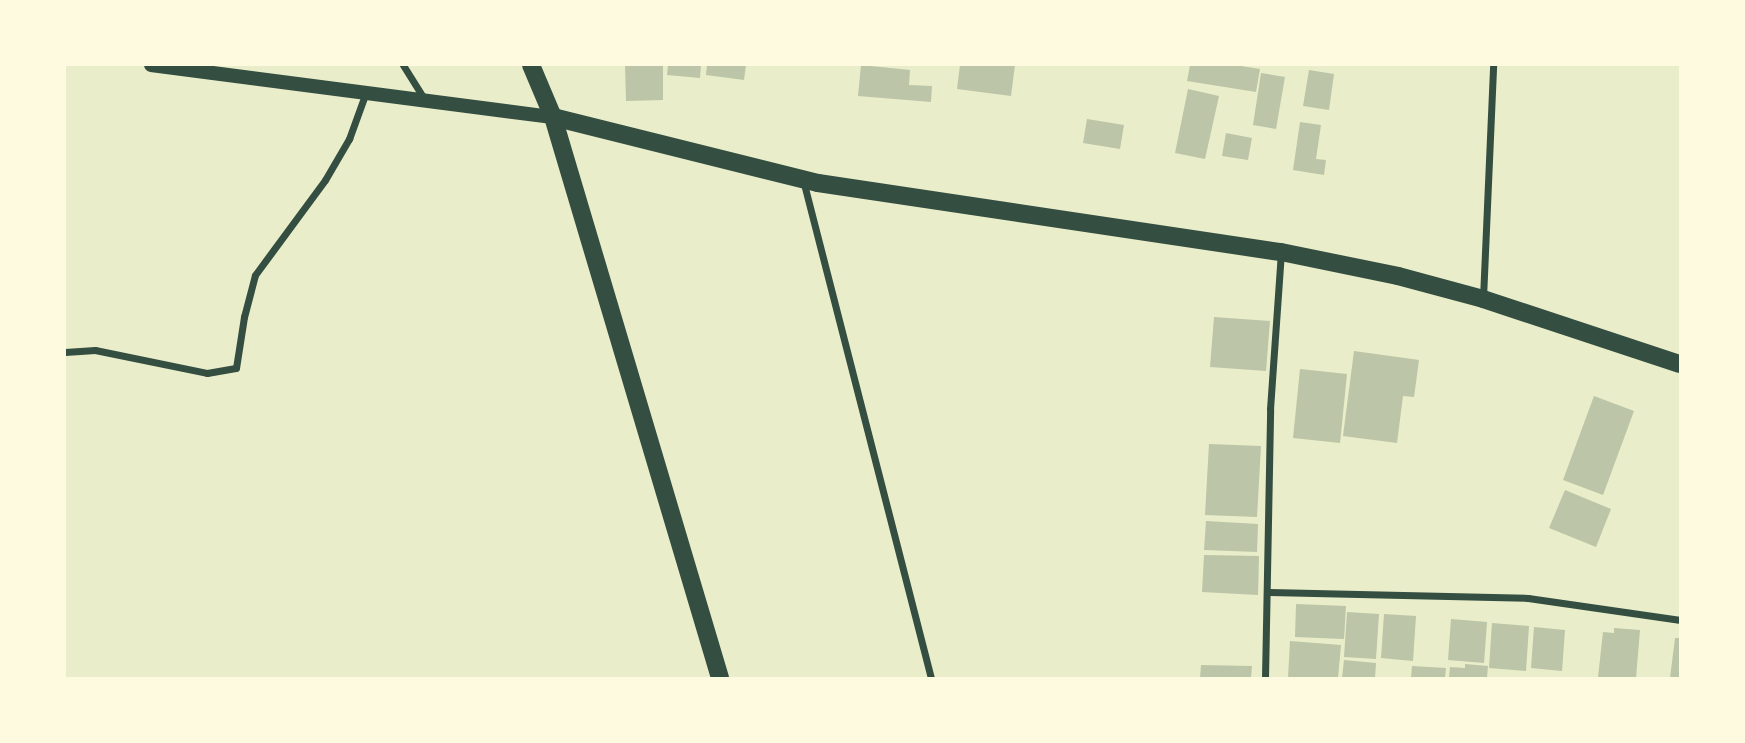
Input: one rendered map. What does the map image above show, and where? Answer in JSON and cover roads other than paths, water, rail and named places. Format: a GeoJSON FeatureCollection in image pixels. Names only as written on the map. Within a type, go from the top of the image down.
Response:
{"type":"FeatureCollection","features":[{"type":"Feature","properties":{"kind":"main road"},"geometry":{"type":"LineString","coordinates":[[151,65],[553,117],[803,180],[1281,252],[1398,276],[1483,299],[1680,364]]}},
{"type":"Feature","properties":{"kind":"main road"},"geometry":{"type":"LineString","coordinates":[[531,65],[553,117],[720,678]]}},
{"type":"Feature","properties":{"kind":"street"},"geometry":{"type":"LineString","coordinates":[[403,65],[424,100]]}},
{"type":"Feature","properties":{"kind":"street"},"geometry":{"type":"LineString","coordinates":[[1483,299],[1493,65]]}},
{"type":"Feature","properties":{"kind":"street"},"geometry":{"type":"LineString","coordinates":[[65,352],[95,350],[207,373],[236,368],[244,317],[255,275],[325,180],[349,139],[366,92]]}},
{"type":"Feature","properties":{"kind":"street"},"geometry":{"type":"LineString","coordinates":[[803,180],[931,678]]}},
{"type":"Feature","properties":{"kind":"street"},"geometry":{"type":"LineString","coordinates":[[1265,678],[1270,409],[1281,252]]}},
{"type":"Feature","properties":{"kind":"street"},"geometry":{"type":"LineString","coordinates":[[1267,592],[1528,598],[1680,620]]}}]}
